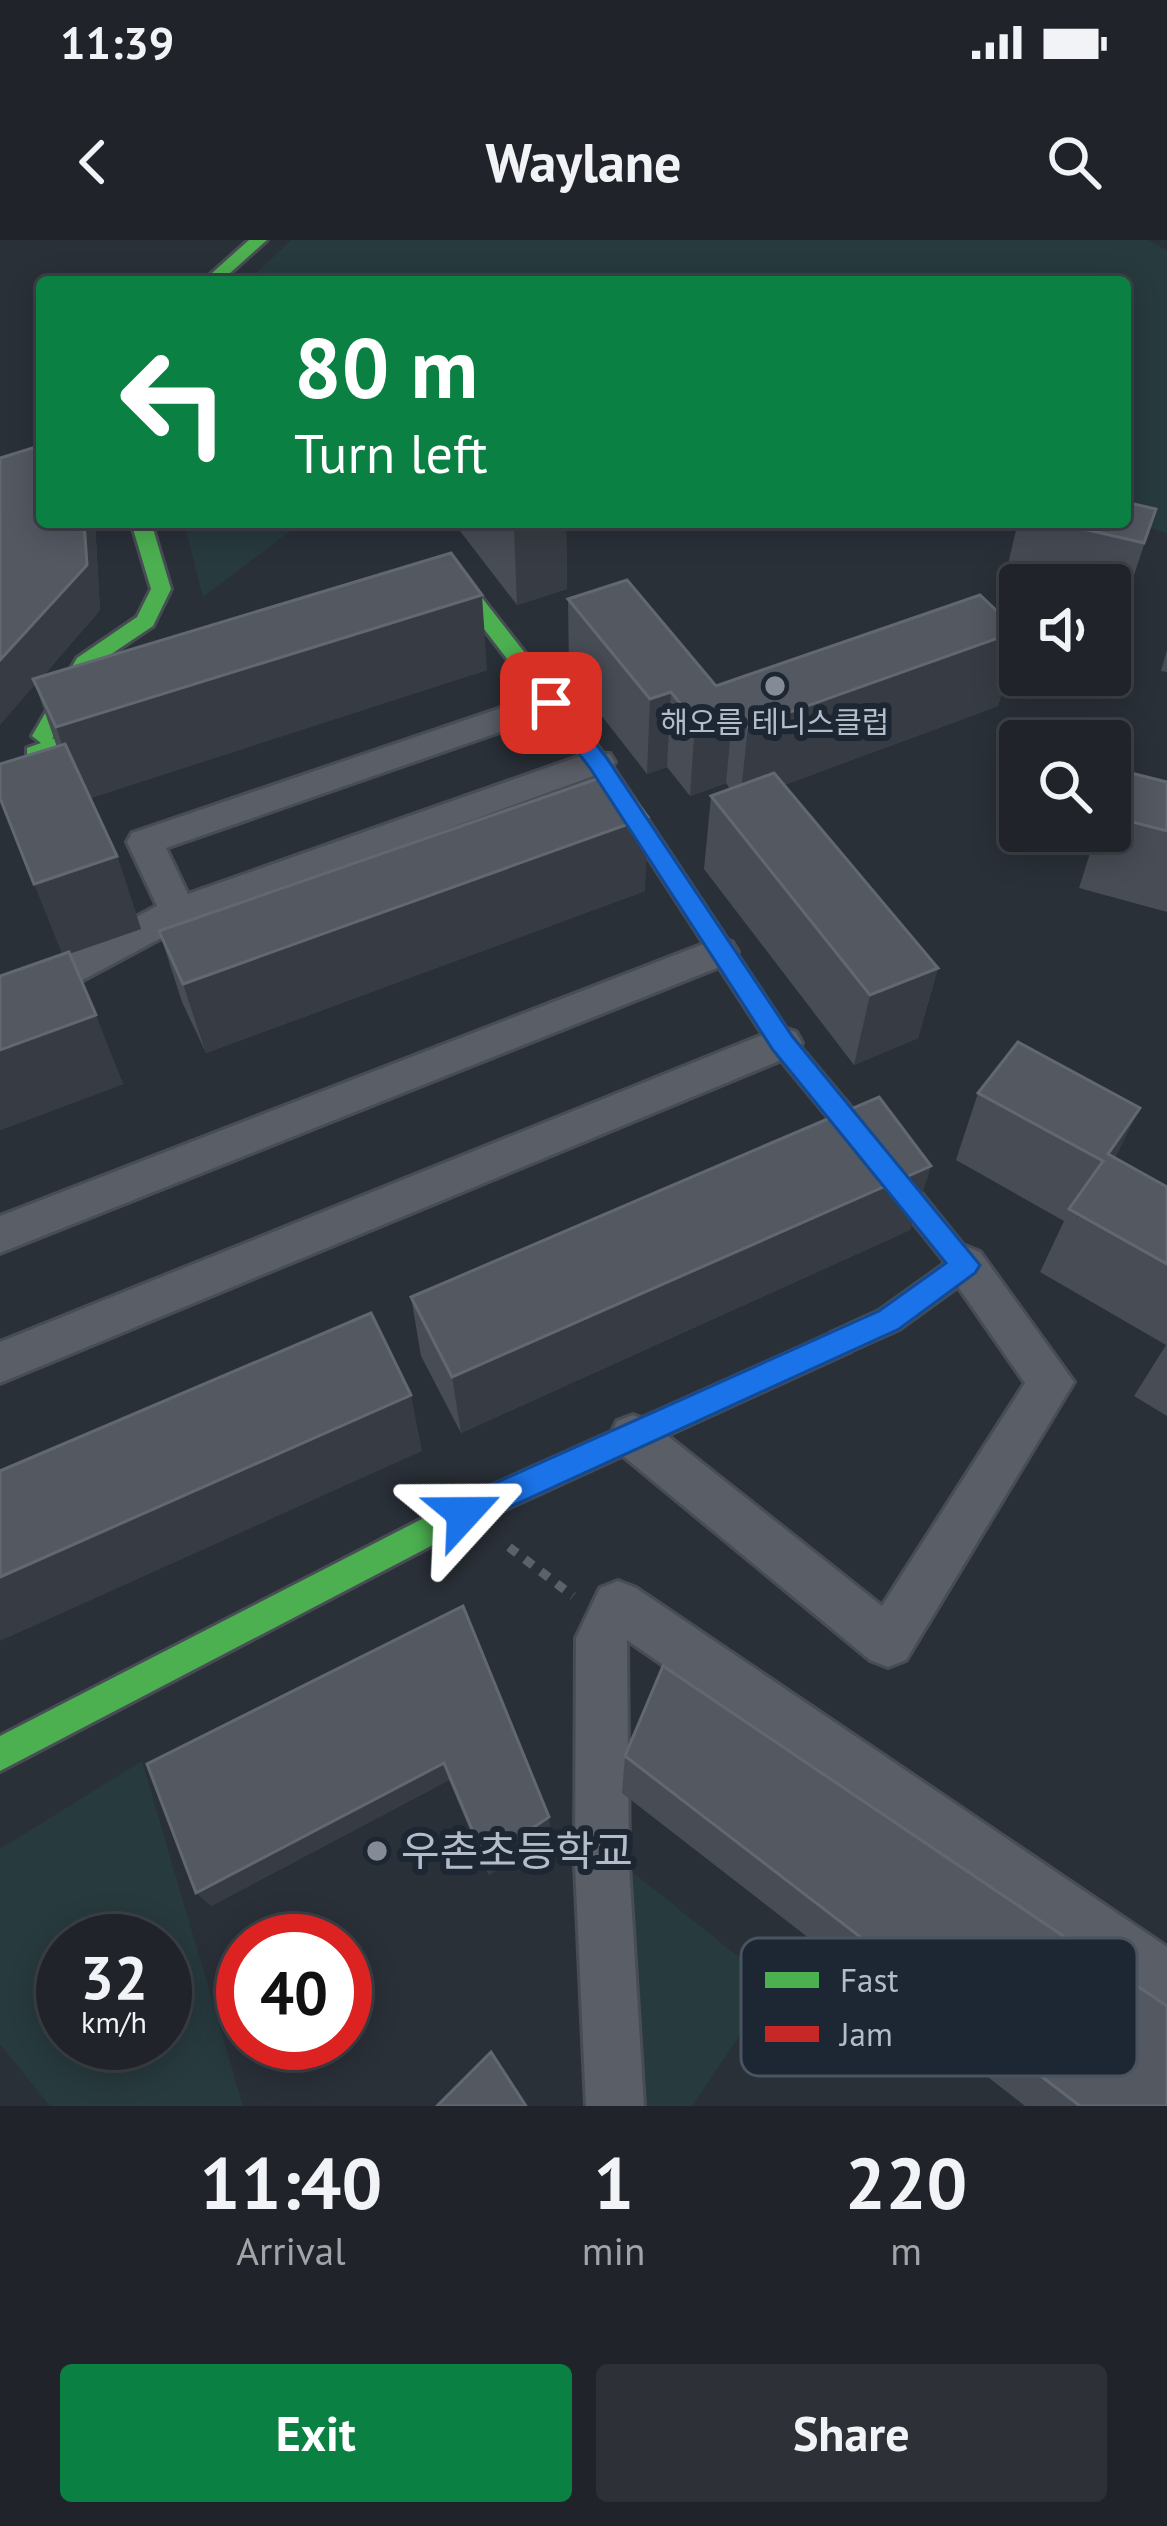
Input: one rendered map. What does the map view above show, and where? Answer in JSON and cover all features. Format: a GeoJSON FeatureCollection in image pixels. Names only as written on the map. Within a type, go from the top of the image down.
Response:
{"type":"FeatureCollection","features":[{"type":"Feature","properties":{"kind":"street"},"geometry":{"type":"LineString","coordinates":[[217,276],[259,240]]}},
{"type":"Feature","properties":{"kind":"street"},"geometry":{"type":"LineString","coordinates":[[143,528],[161,589],[146,621],[84,663],[26,758],[166,706]]}},
{"type":"Feature","properties":{"kind":"street"},"geometry":{"type":"LineString","coordinates":[[385,629],[472,598],[598,762],[782,1043],[965,1265],[1051,1382],[888,1642],[633,1436]]}},
{"type":"Feature","properties":{"kind":"street"},"geometry":{"type":"LineString","coordinates":[[178,912],[145,842],[551,703]]}},
{"type":"Feature","properties":{"kind":"street"},"geometry":{"type":"LineString","coordinates":[[0,999],[39,986],[178,912],[598,762]]}},
{"type":"Feature","properties":{"kind":"street"},"geometry":{"type":"LineString","coordinates":[[0,1234],[719,952]]}},
{"type":"Feature","properties":{"kind":"street"},"geometry":{"type":"LineString","coordinates":[[0,1363],[782,1043]]}},
{"type":"Feature","properties":{"kind":"street"},"geometry":{"type":"LineString","coordinates":[[0,1754],[464,1513],[889,1320],[965,1265]]}},
{"type":"Feature","properties":{"kind":"street"},"geometry":{"type":"LineString","coordinates":[[615,2106],[602,1865],[601,1638],[618,1605],[1106,1938]]}},
{"type":"Feature","properties":{"kind":"street"},"geometry":{"type":"LineString","coordinates":[[1137,1960],[1167,1980]]}},
{"type":"Feature","properties":{"kind":"path"},"geometry":{"type":"LineString","coordinates":[[464,1513],[572,1595],[601,1638]]}},
{"type":"Feature","properties":{"kind":"green space"},"geometry":{"type":"Polygon","coordinates":[[[291,240],[1148,240],[1167,250],[1167,533],[1131,522],[1131,276],[253,276],[291,240]]]}},
{"type":"Feature","properties":{"kind":"green space"},"geometry":{"type":"Polygon","coordinates":[[[186,528],[294,528],[203,597],[186,528]]]}},
{"type":"Feature","properties":{"kind":"green space"},"geometry":{"type":"Polygon","coordinates":[[[142,1761],[187,1914],[36,1914],[36,2070],[192,2070],[192,1932],[216,2014],[216,2070],[232,2070],[243,2106],[50,2106],[0,2044],[0,1849],[142,1761]]]}},
{"type":"Feature","properties":{"kind":"green space"},"geometry":{"type":"Polygon","coordinates":[[[630,1870],[741,1959],[741,2034],[692,2106],[641,2106],[630,1870]]]}},
{"type":"Feature","properties":{"kind":"building"},"geometry":{"type":"Polygon","coordinates":[[[36,447],[36,528],[84,528],[87,565],[0,660],[0,458],[36,447]]]}},
{"type":"Feature","properties":{"kind":"building"},"geometry":{"type":"Polygon","coordinates":[[[1131,503],[1156,509],[1144,543],[1079,528],[1131,528],[1131,503]]]}},
{"type":"Feature","properties":{"kind":"building"},"geometry":{"type":"Polygon","coordinates":[[[451,553],[482,595],[56,727],[33,679],[451,553]]]}},
{"type":"Feature","properties":{"kind":"building"},"geometry":{"type":"Polygon","coordinates":[[[627,580],[716,686],[980,595],[999,613],[999,638],[748,727],[733,709],[695,722],[671,692],[650,699],[568,599],[627,580]]]}},
{"type":"Feature","properties":{"kind":"building"},"geometry":{"type":"Polygon","coordinates":[[[65,744],[117,856],[34,884],[0,798],[0,764],[65,744]]]}},
{"type":"Feature","properties":{"kind":"building"},"geometry":{"type":"Polygon","coordinates":[[[614,773],[648,817],[183,984],[159,931],[614,773]]]}},
{"type":"Feature","properties":{"kind":"building"},"geometry":{"type":"Polygon","coordinates":[[[774,773],[938,968],[870,995],[711,796],[774,773]]]}},
{"type":"Feature","properties":{"kind":"building"},"geometry":{"type":"Polygon","coordinates":[[[1131,773],[1167,782],[1167,831],[1131,822],[1131,773]]]}},
{"type":"Feature","properties":{"kind":"building"},"geometry":{"type":"Polygon","coordinates":[[[69,952],[96,1015],[0,1050],[0,976],[69,952]]]}},
{"type":"Feature","properties":{"kind":"building"},"geometry":{"type":"Polygon","coordinates":[[[1018,1042],[1140,1108],[1108,1154],[1167,1187],[1167,1264],[1069,1209],[1103,1161],[978,1093],[1018,1042]]]}},
{"type":"Feature","properties":{"kind":"building"},"geometry":{"type":"Polygon","coordinates":[[[879,1097],[931,1166],[452,1377],[411,1297],[879,1097]]]}},
{"type":"Feature","properties":{"kind":"building"},"geometry":{"type":"Polygon","coordinates":[[[371,1313],[411,1395],[0,1577],[0,1471],[371,1313]]]}},
{"type":"Feature","properties":{"kind":"building","name":"우촌초등학교"},"geometry":{"type":"Polygon","coordinates":[[[463,1606],[549,1817],[485,1860],[444,1763],[196,1893],[147,1764],[463,1606]]]}},
{"type":"Feature","properties":{"kind":"building"},"geometry":{"type":"Polygon","coordinates":[[[663,1666],[1066,1938],[862,1938],[625,1756],[663,1666]]]}},
{"type":"Feature","properties":{"kind":"building"},"geometry":{"type":"Polygon","coordinates":[[[1137,1986],[1167,2006],[1167,2106],[1080,2106],[1041,2076],[1137,2076],[1137,1986]]]}},
{"type":"Feature","properties":{"kind":"building"},"geometry":{"type":"Polygon","coordinates":[[[491,2052],[526,2106],[437,2106],[491,2052]]]}},
{"type":"Feature","properties":{"kind":"traffic: fast"},"geometry":{"type":"LineString","coordinates":[[217,276],[259,240]]}},
{"type":"Feature","properties":{"kind":"traffic: fast"},"geometry":{"type":"LineString","coordinates":[[43,736],[84,663],[146,621],[161,589],[143,528]]}},
{"type":"Feature","properties":{"kind":"traffic: fast"},"geometry":{"type":"LineString","coordinates":[[414,619],[472,599],[598,762],[782,1043],[874,1154]]}},
{"type":"Feature","properties":{"kind":"traffic: fast"},"geometry":{"type":"LineString","coordinates":[[35,753],[131,719]]}},
{"type":"Feature","properties":{"kind":"traffic: fast"},"geometry":{"type":"LineString","coordinates":[[0,1754],[464,1513],[841,1342]]}},
{"type":"Feature","properties":{"kind":"traffic: jam"},"geometry":{"type":"LineString","coordinates":[[841,1342],[889,1320],[965,1265],[874,1154]]}},
{"type":"Feature","properties":{"kind":"place","name":"해오름 테니스클럽"},"geometry":{"type":"Point","coordinates":[775,686]}},
{"type":"Feature","properties":{"kind":"place","name":"우촌초등학교"},"geometry":{"type":"Point","coordinates":[377,1851]}},
{"type":"Feature","properties":{"kind":"route"},"geometry":{"type":"LineString","coordinates":[[464,1513],[889,1320],[965,1265],[782,1043],[598,762],[551,703]]}}]}
